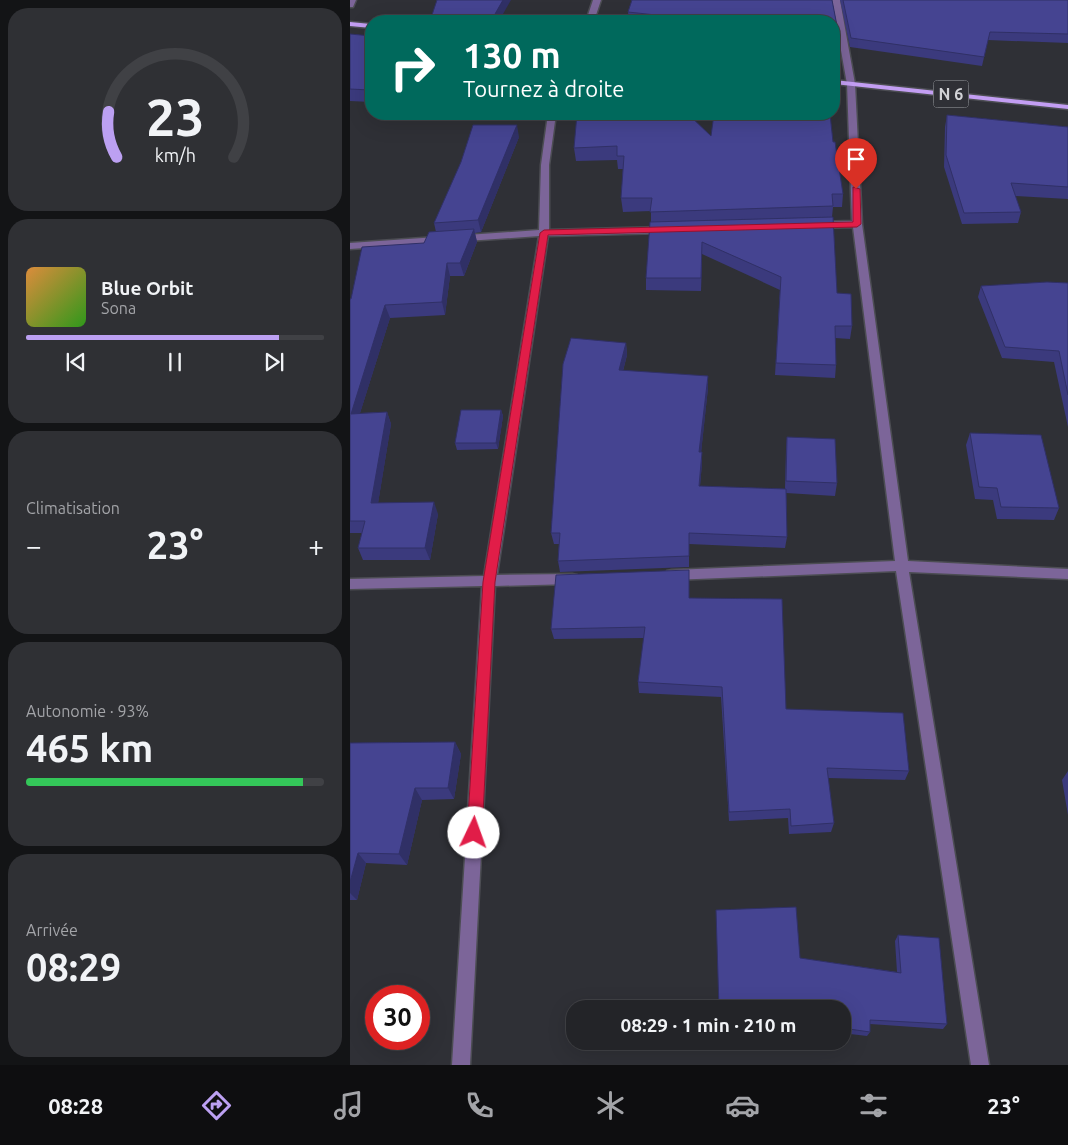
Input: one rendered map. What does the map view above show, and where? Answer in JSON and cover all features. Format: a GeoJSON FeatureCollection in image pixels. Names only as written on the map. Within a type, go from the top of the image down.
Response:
{"type":"FeatureCollection","features":[{"type":"Feature","properties":{"kind":"main road"},"geometry":{"type":"LineString","coordinates":[[350,24],[365,25]]}},
{"type":"Feature","properties":{"kind":"main road","name":"N 6"},"geometry":{"type":"LineString","coordinates":[[840,83],[1068,107]]}},
{"type":"Feature","properties":{"kind":"street"},"geometry":{"type":"LineString","coordinates":[[350,5],[352,0]]}},
{"type":"Feature","properties":{"kind":"street"},"geometry":{"type":"LineString","coordinates":[[592,15],[597,0]]}},
{"type":"Feature","properties":{"kind":"street"},"geometry":{"type":"LineString","coordinates":[[836,0],[839,15]]}},
{"type":"Feature","properties":{"kind":"street"},"geometry":{"type":"LineString","coordinates":[[840,22],[851,84],[857,224],[902,566],[980,1065]]}},
{"type":"Feature","properties":{"kind":"street"},"geometry":{"type":"LineString","coordinates":[[461,1065],[489,582],[544,233],[545,165],[551,120]]}},
{"type":"Feature","properties":{"kind":"street"},"geometry":{"type":"LineString","coordinates":[[808,226],[857,224]]}},
{"type":"Feature","properties":{"kind":"street"},"geometry":{"type":"LineString","coordinates":[[352,247],[544,233],[671,229]]}},
{"type":"Feature","properties":{"kind":"street"},"geometry":{"type":"LineString","coordinates":[[656,576],[902,566],[1068,574]]}},
{"type":"Feature","properties":{"kind":"street"},"geometry":{"type":"LineString","coordinates":[[350,584],[588,579]]}},
{"type":"Feature","properties":{"kind":"building"},"geometry":{"type":"Polygon","coordinates":[[[437,0],[503,0],[494,15],[432,15],[437,0]]]}},
{"type":"Feature","properties":{"kind":"building"},"geometry":{"type":"Polygon","coordinates":[[[632,0],[832,0],[835,15],[656,15],[628,12],[632,0]]]}},
{"type":"Feature","properties":{"kind":"building"},"geometry":{"type":"Polygon","coordinates":[[[843,0],[1068,0],[1068,34],[990,32],[984,57],[851,38],[843,0]]]}},
{"type":"Feature","properties":{"kind":"building"},"geometry":{"type":"Polygon","coordinates":[[[350,34],[365,35],[365,90],[350,89],[350,34]]]}},
{"type":"Feature","properties":{"kind":"building"},"geometry":{"type":"Polygon","coordinates":[[[947,115],[1068,127],[1068,187],[1011,183],[1021,212],[964,213],[946,155],[947,115]]]}},
{"type":"Feature","properties":{"kind":"building"},"geometry":{"type":"Polygon","coordinates":[[[576,120],[694,120],[711,136],[713,120],[831,120],[843,194],[832,194],[833,206],[650,212],[652,198],[621,198],[624,156],[617,156],[617,146],[574,148],[576,120]]]}},
{"type":"Feature","properties":{"kind":"building"},"geometry":{"type":"Polygon","coordinates":[[[473,125],[517,125],[478,220],[434,223],[461,162],[473,125]]]}},
{"type":"Feature","properties":{"kind":"building"},"geometry":{"type":"Polygon","coordinates":[[[833,217],[837,293],[851,294],[852,326],[835,326],[836,365],[776,363],[781,277],[702,242],[701,278],[646,278],[650,222],[833,217]]]}},
{"type":"Feature","properties":{"kind":"building"},"geometry":{"type":"Polygon","coordinates":[[[474,229],[460,263],[447,263],[442,302],[385,305],[351,414],[387,412],[371,503],[434,502],[425,548],[358,548],[365,521],[350,521],[350,299],[362,247],[424,243],[429,232],[474,229]]]}},
{"type":"Feature","properties":{"kind":"building"},"geometry":{"type":"Polygon","coordinates":[[[1047,282],[1068,283],[1068,395],[1059,351],[1005,347],[981,286],[1047,282]]]}},
{"type":"Feature","properties":{"kind":"building"},"geometry":{"type":"Polygon","coordinates":[[[571,338],[626,343],[619,370],[708,376],[699,452],[702,452],[699,486],[786,489],[787,537],[689,533],[689,556],[558,561],[560,533],[551,533],[563,364],[571,338]]]}},
{"type":"Feature","properties":{"kind":"building"},"geometry":{"type":"Polygon","coordinates":[[[461,410],[501,410],[496,443],[455,443],[461,410]]]}},
{"type":"Feature","properties":{"kind":"building"},"geometry":{"type":"Polygon","coordinates":[[[970,433],[1041,435],[1059,508],[1001,507],[997,488],[979,487],[970,433]]]}},
{"type":"Feature","properties":{"kind":"building"},"geometry":{"type":"Polygon","coordinates":[[[787,437],[835,439],[837,483],[786,481],[787,437]]]}},
{"type":"Feature","properties":{"kind":"building"},"geometry":{"type":"Polygon","coordinates":[[[689,570],[689,598],[782,599],[786,709],[903,713],[909,771],[827,768],[834,823],[791,826],[790,809],[729,812],[722,687],[638,682],[645,627],[551,629],[556,575],[689,570]]]}},
{"type":"Feature","properties":{"kind":"building"},"geometry":{"type":"Polygon","coordinates":[[[455,742],[448,788],[415,788],[399,854],[358,853],[350,882],[350,743],[455,742]]]}},
{"type":"Feature","properties":{"kind":"building"},"geometry":{"type":"Polygon","coordinates":[[[796,907],[800,958],[901,973],[898,935],[939,938],[947,1024],[870,1020],[870,1032],[851,1029],[851,1000],[719,1000],[716,910],[796,907]]]}},
{"type":"Feature","properties":{"kind":"route"},"geometry":{"type":"LineString","coordinates":[[474,833],[489,582],[544,233],[857,224],[856,189]]}}]}
